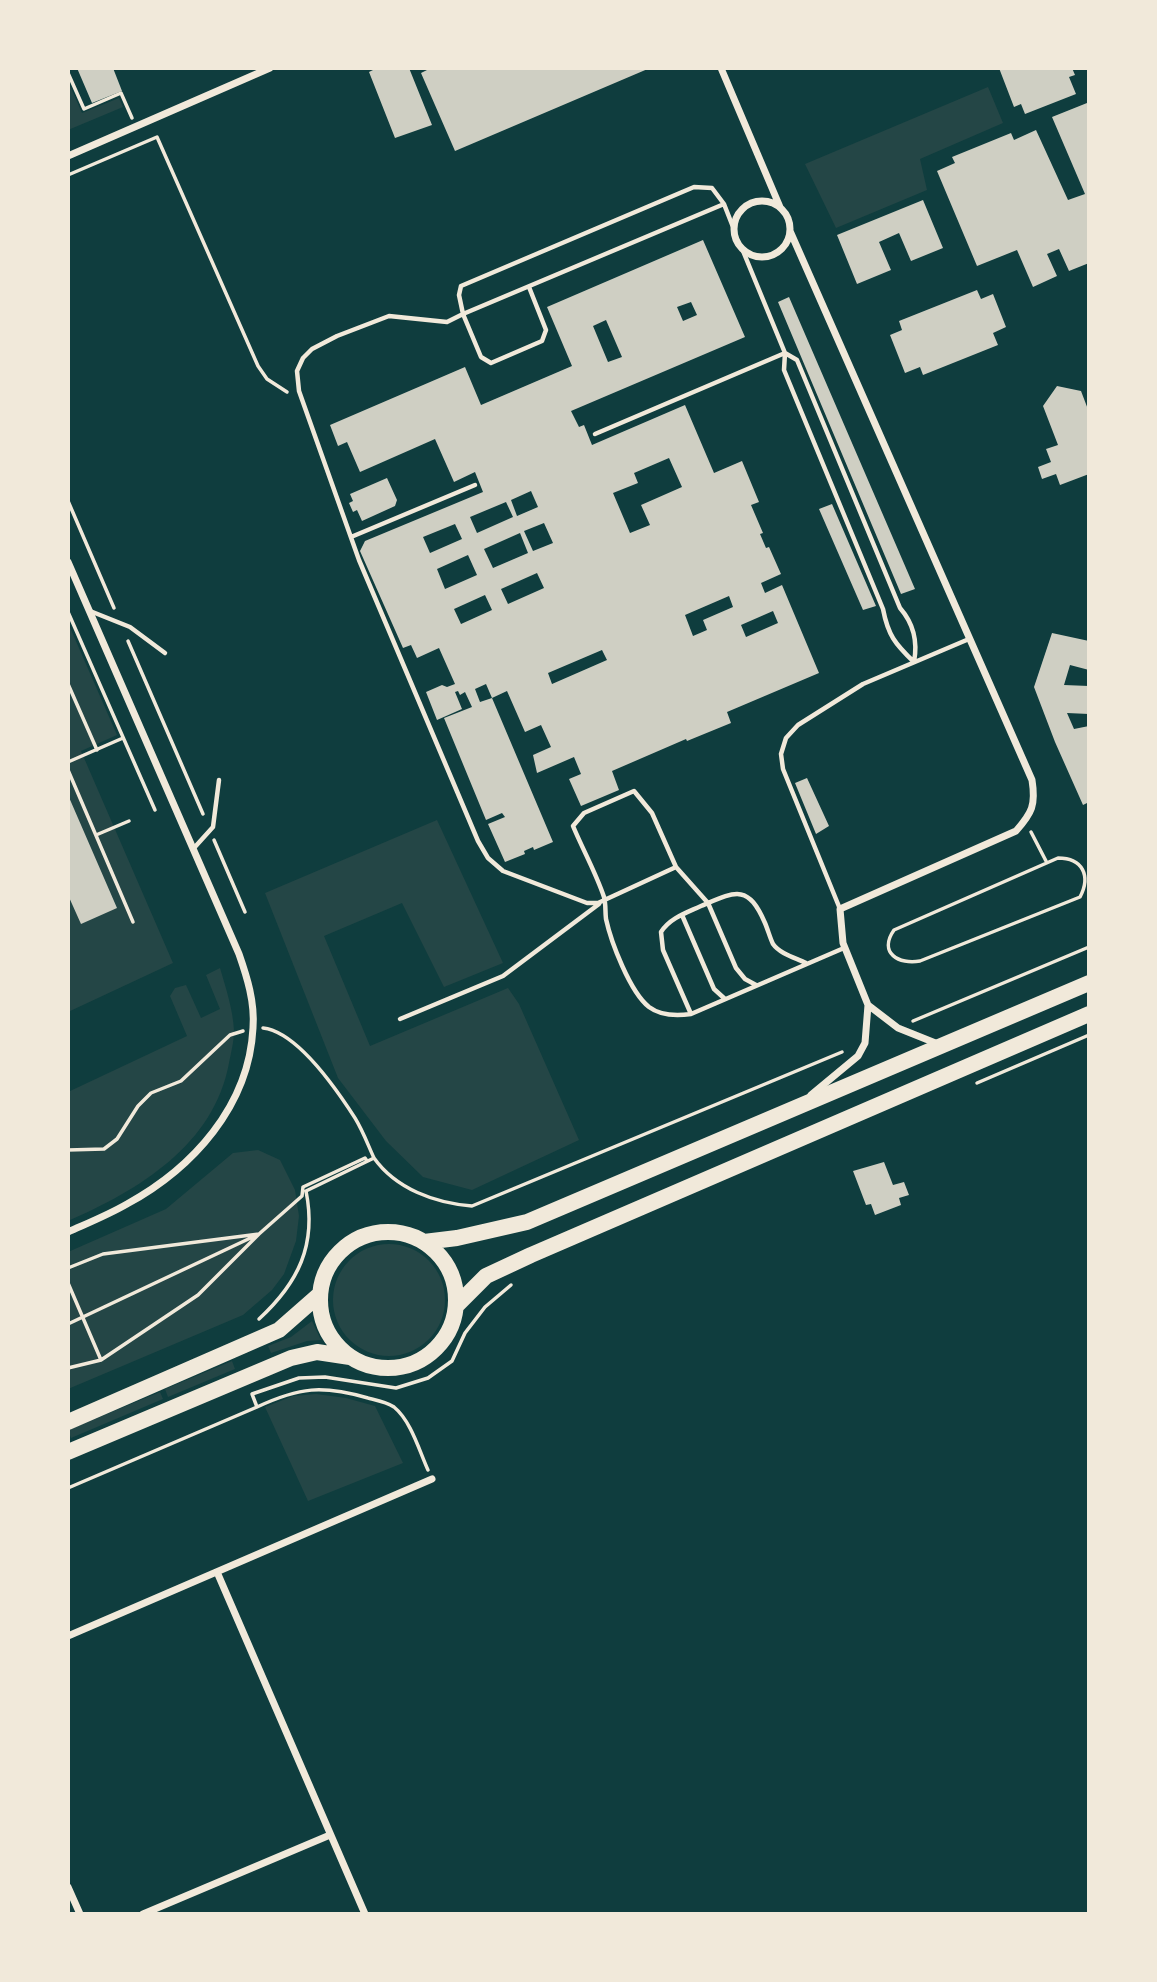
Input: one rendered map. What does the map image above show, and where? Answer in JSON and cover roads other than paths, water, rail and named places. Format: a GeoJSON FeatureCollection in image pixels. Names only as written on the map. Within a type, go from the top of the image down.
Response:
{"type":"FeatureCollection","features":[{"type":"Feature","properties":{"kind":"highway"},"geometry":{"type":"LineString","coordinates":[[424,1242],[457,1238],[527,1222],[1089,982]]}},
{"type":"Feature","properties":{"kind":"highway"},"geometry":{"type":"LineString","coordinates":[[456,1306],[486,1276],[531,1255],[1089,1014]]}},
{"type":"Feature","properties":{"kind":"highway"},"geometry":{"type":"LineString","coordinates":[[394,1232],[424,1242],[439,1256],[448,1267],[456,1306],[448,1331],[426,1356],[415,1362],[388,1368],[364,1363],[337,1345],[327,1330],[321,1312],[320,1294],[330,1265],[346,1247],[357,1239],[394,1232]]}},
{"type":"Feature","properties":{"kind":"highway"},"geometry":{"type":"LineString","coordinates":[[68,1422],[279,1330],[320,1294]]}},
{"type":"Feature","properties":{"kind":"highway"},"geometry":{"type":"LineString","coordinates":[[68,1452],[291,1358],[317,1352],[352,1357]]}},
{"type":"Feature","properties":{"kind":"street"},"geometry":{"type":"LineString","coordinates":[[68,156],[270,68]]}},
{"type":"Feature","properties":{"kind":"street"},"geometry":{"type":"LineString","coordinates":[[721,68],[1032,780],[1035,798],[1028,817],[1016,831],[840,909],[845,948],[868,1005],[865,1043],[858,1056],[797,1107]]}},
{"type":"Feature","properties":{"kind":"street"},"geometry":{"type":"LineString","coordinates":[[780,208],[764,201],[747,205],[735,218],[733,227],[737,244],[743,251],[760,258],[777,253],[788,239],[790,230]]}},
{"type":"Feature","properties":{"kind":"street"},"geometry":{"type":"LineString","coordinates":[[68,562],[245,971],[254,1027],[250,1055],[241,1084],[218,1126],[201,1148],[180,1168],[145,1193],[109,1214],[68,1231]]}},
{"type":"Feature","properties":{"kind":"street"},"geometry":{"type":"LineString","coordinates":[[868,1005],[898,1028],[942,1045]]}},
{"type":"Feature","properties":{"kind":"street"},"geometry":{"type":"LineString","coordinates":[[68,1636],[432,1479]]}},
{"type":"Feature","properties":{"kind":"street"},"geometry":{"type":"LineString","coordinates":[[217,1572],[365,1914]]}},
{"type":"Feature","properties":{"kind":"street"},"geometry":{"type":"LineString","coordinates":[[143,1914],[330,1835]]}},
{"type":"Feature","properties":{"kind":"street"},"geometry":{"type":"LineString","coordinates":[[68,1887],[80,1914]]}},
{"type":"Feature","properties":{"kind":"lane"},"geometry":{"type":"LineString","coordinates":[[529,287],[546,330],[542,341],[491,363],[481,357],[463,314],[458,295],[461,286],[694,187],[712,188],[724,204],[733,227]]}},
{"type":"Feature","properties":{"kind":"lane"},"geometry":{"type":"LineString","coordinates":[[676,867],[598,903],[587,903],[503,871],[488,859],[478,841],[351,537],[299,391],[297,371],[303,358],[312,349],[337,336],[389,316],[447,321],[724,204]]}},
{"type":"Feature","properties":{"kind":"lane"},"geometry":{"type":"LineString","coordinates":[[743,251],[785,353],[784,370],[883,608],[890,635],[897,647],[914,662]]}},
{"type":"Feature","properties":{"kind":"lane"},"geometry":{"type":"LineString","coordinates":[[595,434],[785,353]]}},
{"type":"Feature","properties":{"kind":"lane"},"geometry":{"type":"LineString","coordinates":[[785,353],[797,360],[900,608],[908,617],[917,648],[914,662]]}},
{"type":"Feature","properties":{"kind":"lane"},"geometry":{"type":"LineString","coordinates":[[351,537],[475,485]]}},
{"type":"Feature","properties":{"kind":"lane"},"geometry":{"type":"LineString","coordinates":[[90,611],[130,627],[165,653]]}},
{"type":"Feature","properties":{"kind":"lane"},"geometry":{"type":"LineString","coordinates":[[840,909],[783,769],[781,754],[786,738],[798,725],[863,684],[969,639]]}},
{"type":"Feature","properties":{"kind":"lane"},"geometry":{"type":"LineString","coordinates":[[193,849],[213,827],[219,780]]}},
{"type":"Feature","properties":{"kind":"lane"},"geometry":{"type":"LineString","coordinates":[[756,985],[745,979],[736,968],[708,903],[676,867],[652,813],[634,792],[584,813],[573,826],[605,899],[606,919],[629,978],[649,1006],[667,1014],[691,1014],[845,948]]}},
{"type":"Feature","properties":{"kind":"lane"},"geometry":{"type":"LineString","coordinates":[[691,1014],[660,941],[660,932],[666,923],[708,903],[734,893],[747,895],[757,904],[774,944],[785,954],[807,963]]}},
{"type":"Feature","properties":{"kind":"lane"},"geometry":{"type":"LineString","coordinates":[[400,1019],[503,976],[605,899]]}},
{"type":"Feature","properties":{"kind":"lane"},"geometry":{"type":"LineString","coordinates":[[682,915],[714,989],[725,999]]}}]}
